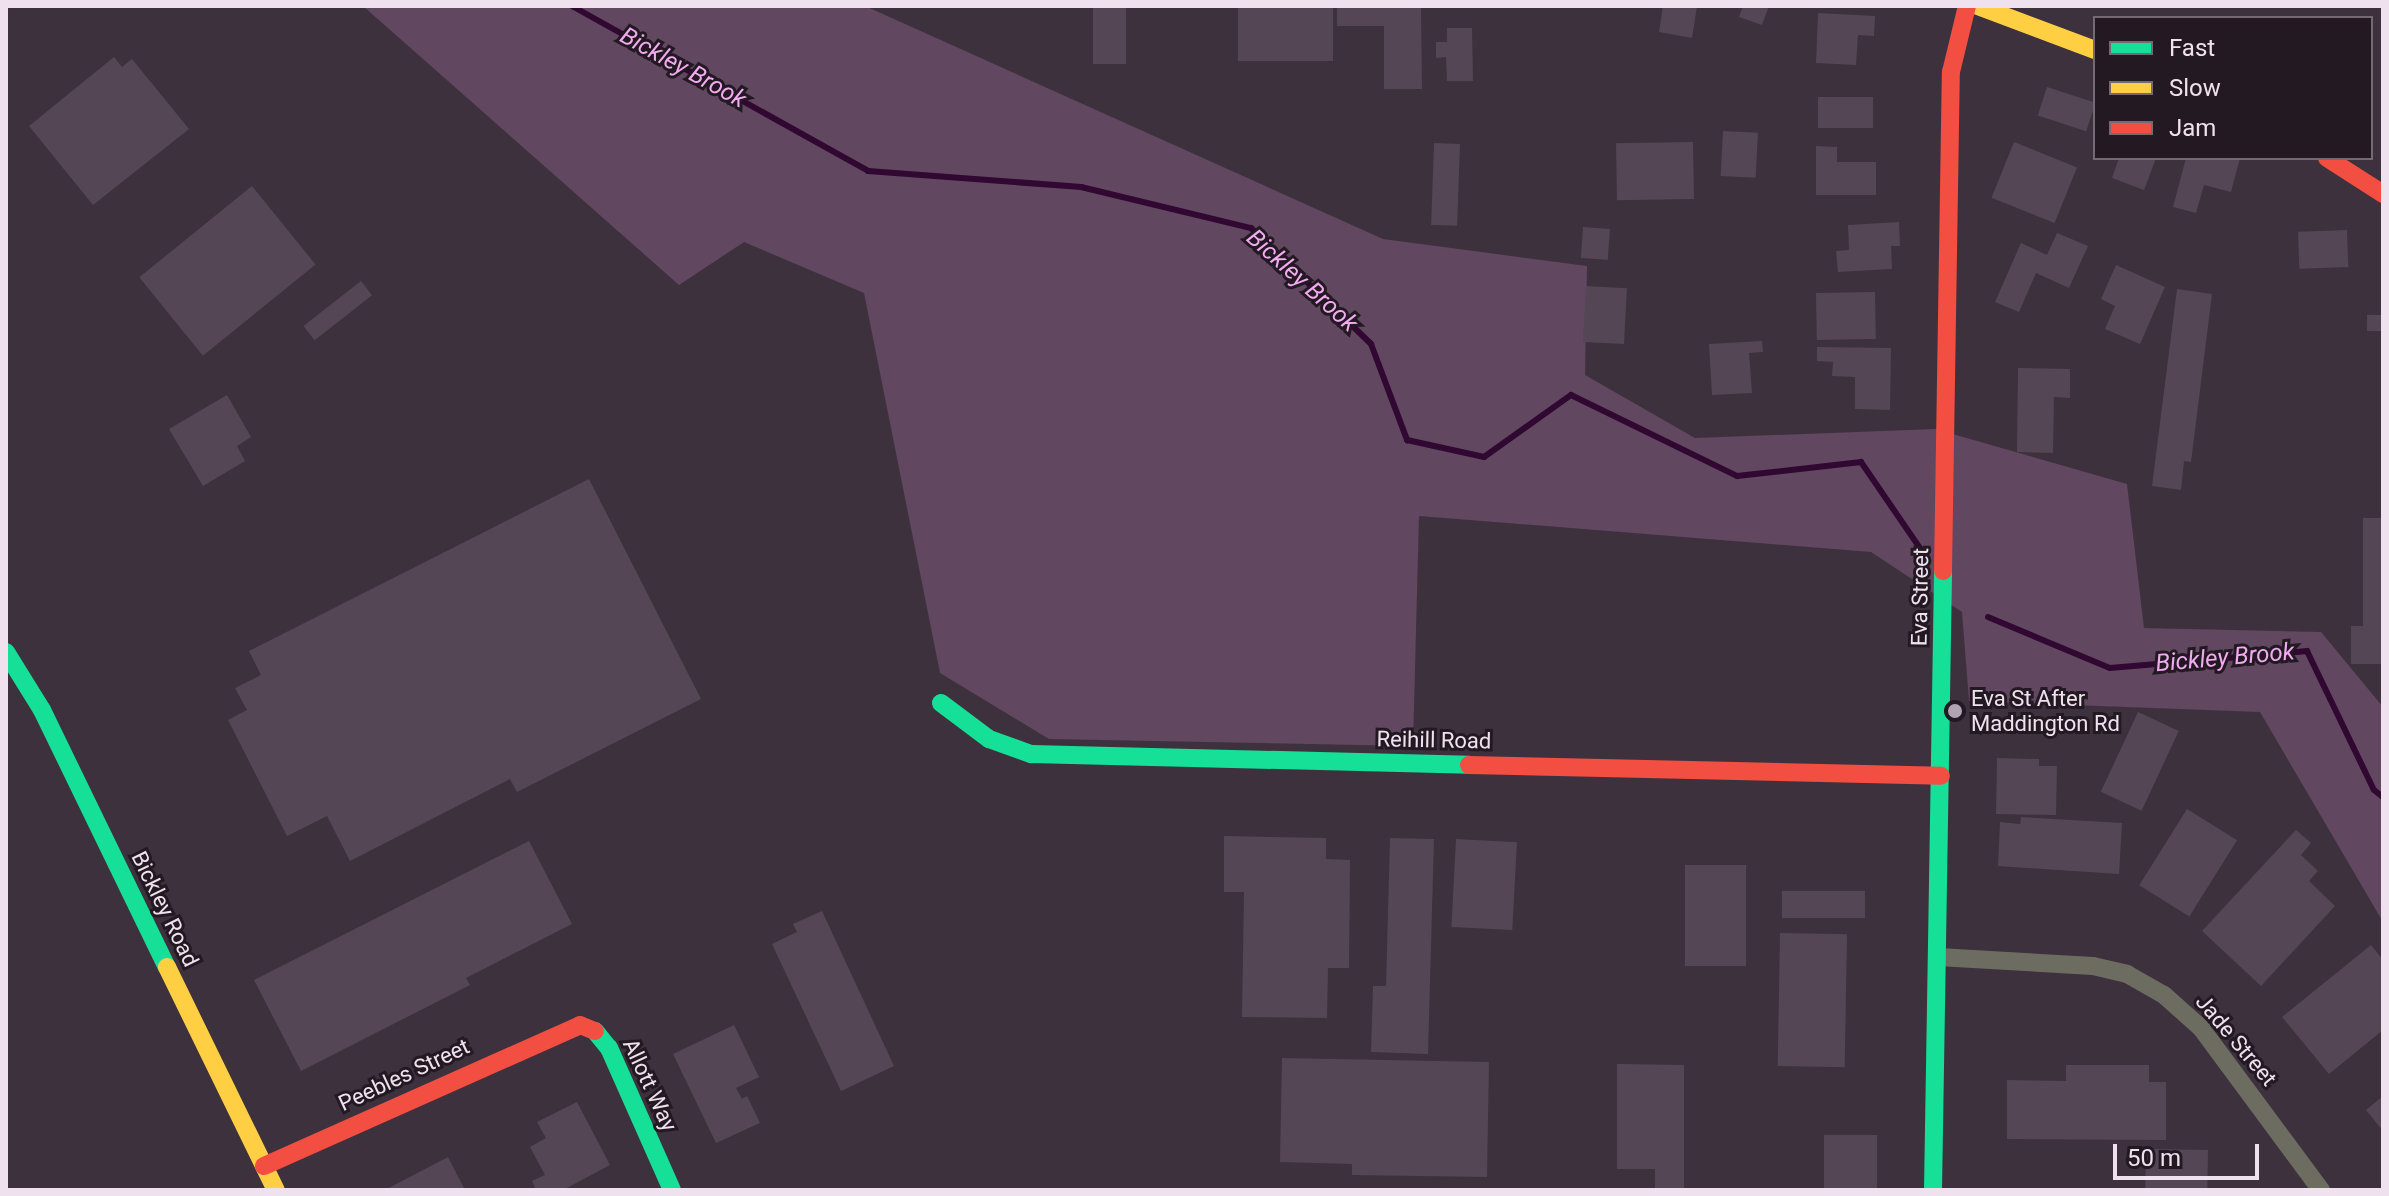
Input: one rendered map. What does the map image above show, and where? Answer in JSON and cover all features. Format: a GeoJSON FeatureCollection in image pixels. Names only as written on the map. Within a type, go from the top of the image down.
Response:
{"type":"FeatureCollection","features":[{"type":"Feature","properties":{"kind":"street","name":"Eva Street"},"geometry":{"type":"LineString","coordinates":[[1933,1190],[1951,72],[1967,6]]}},
{"type":"Feature","properties":{"kind":"street"},"geometry":{"type":"LineString","coordinates":[[1978,6],[2093,49]]}},
{"type":"Feature","properties":{"kind":"street"},"geometry":{"type":"LineString","coordinates":[[2330,160],[2383,194]]}},
{"type":"Feature","properties":{"kind":"street","name":"Bickley Road"},"geometry":{"type":"LineString","coordinates":[[6,652],[42,710],[276,1190]]}},
{"type":"Feature","properties":{"kind":"street","name":"Reihill Road"},"geometry":{"type":"LineString","coordinates":[[941,703],[989,739],[1031,754],[1941,776]]}},
{"type":"Feature","properties":{"kind":"street","name":"Jade Street"},"geometry":{"type":"LineString","coordinates":[[1938,957],[2093,966],[2127,974],[2164,995],[2201,1028],[2321,1190]]}},
{"type":"Feature","properties":{"kind":"street","name":"Peebles Street"},"geometry":{"type":"LineString","coordinates":[[264,1166],[564,1028]]}},
{"type":"Feature","properties":{"kind":"street","name":"Allott Way"},"geometry":{"type":"LineString","coordinates":[[564,1028],[594,1030],[609,1048],[672,1190]]}},
{"type":"Feature","properties":{"kind":"shaded area"},"geometry":{"type":"Polygon","coordinates":[[[363,6],[865,6],[1383,239],[1587,266],[1585,375],[1695,438],[1935,429],[2127,484],[2144,628],[2321,632],[2383,707],[2383,922],[2260,712],[1969,701],[1962,612],[1871,552],[1419,516],[1413,746],[1049,739],[940,673],[864,293],[744,242],[679,285],[363,6]]]}},
{"type":"Feature","properties":{"kind":"building"},"geometry":{"type":"Polygon","coordinates":[[[1093,6],[1126,6],[1126,64],[1093,64],[1093,6]]]}},
{"type":"Feature","properties":{"kind":"building"},"geometry":{"type":"Polygon","coordinates":[[[1238,6],[1333,6],[1333,61],[1238,61],[1238,6]]]}},
{"type":"Feature","properties":{"kind":"building"},"geometry":{"type":"Polygon","coordinates":[[[1337,6],[1421,6],[1422,89],[1384,89],[1384,26],[1337,26],[1337,6]]]}},
{"type":"Feature","properties":{"kind":"building"},"geometry":{"type":"Polygon","coordinates":[[[1663,6],[1697,6],[1692,38],[1659,32],[1663,6]]]}},
{"type":"Feature","properties":{"kind":"building"},"geometry":{"type":"Polygon","coordinates":[[[1743,6],[1769,6],[1762,25],[1739,17],[1743,6]]]}},
{"type":"Feature","properties":{"kind":"building"},"geometry":{"type":"Polygon","coordinates":[[[1818,13],[1875,16],[1874,36],[1858,35],[1856,65],[1816,63],[1818,13]]]}},
{"type":"Feature","properties":{"kind":"building"},"geometry":{"type":"Polygon","coordinates":[[[1447,28],[1472,28],[1473,81],[1447,81],[1446,57],[1436,58],[1436,42],[1447,42],[1447,28]]]}},
{"type":"Feature","properties":{"kind":"building"},"geometry":{"type":"Polygon","coordinates":[[[114,57],[122,67],[132,59],[189,129],[93,205],[29,126],[114,57]]]}},
{"type":"Feature","properties":{"kind":"building"},"geometry":{"type":"Polygon","coordinates":[[[2047,87],[2093,102],[2086,131],[2038,116],[2047,87]]]}},
{"type":"Feature","properties":{"kind":"building"},"geometry":{"type":"Polygon","coordinates":[[[1818,97],[1873,97],[1873,128],[1818,128],[1818,97]]]}},
{"type":"Feature","properties":{"kind":"building"},"geometry":{"type":"Polygon","coordinates":[[[1723,131],[1758,133],[1756,178],[1721,176],[1723,131]]]}},
{"type":"Feature","properties":{"kind":"building"},"geometry":{"type":"Polygon","coordinates":[[[1693,142],[1694,199],[1617,200],[1616,143],[1693,142]]]}},
{"type":"Feature","properties":{"kind":"building"},"geometry":{"type":"Polygon","coordinates":[[[2014,142],[2077,167],[2055,223],[1992,198],[2014,142]]]}},
{"type":"Feature","properties":{"kind":"building"},"geometry":{"type":"Polygon","coordinates":[[[1434,143],[1460,144],[1457,226],[1431,225],[1434,143]]]}},
{"type":"Feature","properties":{"kind":"building"},"geometry":{"type":"Polygon","coordinates":[[[1816,146],[1837,147],[1837,162],[1876,162],[1876,195],[1816,195],[1816,146]]]}},
{"type":"Feature","properties":{"kind":"building"},"geometry":{"type":"Polygon","coordinates":[[[2118,160],[2155,160],[2144,190],[2112,178],[2118,160]]]}},
{"type":"Feature","properties":{"kind":"building"},"geometry":{"type":"Polygon","coordinates":[[[2185,160],[2239,160],[2231,192],[2204,185],[2196,213],[2173,207],[2185,160]]]}},
{"type":"Feature","properties":{"kind":"building"},"geometry":{"type":"Polygon","coordinates":[[[252,186],[316,264],[203,356],[139,277],[252,186]]]}},
{"type":"Feature","properties":{"kind":"building"},"geometry":{"type":"Polygon","coordinates":[[[1899,222],[1900,246],[1891,246],[1892,269],[1838,272],[1836,251],[1849,250],[1848,225],[1899,222]]]}},
{"type":"Feature","properties":{"kind":"building"},"geometry":{"type":"Polygon","coordinates":[[[1583,227],[1610,229],[1608,260],[1581,258],[1583,227]]]}},
{"type":"Feature","properties":{"kind":"building"},"geometry":{"type":"Polygon","coordinates":[[[2347,230],[2348,267],[2299,269],[2298,232],[2347,230]]]}},
{"type":"Feature","properties":{"kind":"building"},"geometry":{"type":"Polygon","coordinates":[[[2057,233],[2088,246],[2069,288],[2036,273],[2019,312],[1995,302],[2021,243],[2047,255],[2057,233]]]}},
{"type":"Feature","properties":{"kind":"building"},"geometry":{"type":"Polygon","coordinates":[[[2116,265],[2165,287],[2140,344],[2105,329],[2115,306],[2101,299],[2116,265]]]}},
{"type":"Feature","properties":{"kind":"building"},"geometry":{"type":"Polygon","coordinates":[[[361,281],[372,295],[315,340],[303,326],[361,281]]]}},
{"type":"Feature","properties":{"kind":"building"},"geometry":{"type":"Polygon","coordinates":[[[1586,286],[1627,288],[1624,344],[1583,342],[1586,286]]]}},
{"type":"Feature","properties":{"kind":"building"},"geometry":{"type":"Polygon","coordinates":[[[2177,289],[2212,294],[2191,462],[2184,461],[2181,490],[2152,486],[2177,289]]]}},
{"type":"Feature","properties":{"kind":"building"},"geometry":{"type":"Polygon","coordinates":[[[1875,292],[1876,339],[1817,340],[1816,293],[1875,292]]]}},
{"type":"Feature","properties":{"kind":"building"},"geometry":{"type":"Polygon","coordinates":[[[2367,315],[2383,315],[2383,331],[2367,331],[2367,315]]]}},
{"type":"Feature","properties":{"kind":"building"},"geometry":{"type":"Polygon","coordinates":[[[1762,341],[1763,352],[1749,353],[1752,393],[1712,395],[1709,344],[1762,341]]]}},
{"type":"Feature","properties":{"kind":"building"},"geometry":{"type":"Polygon","coordinates":[[[1817,347],[1891,348],[1890,410],[1855,409],[1855,377],[1832,376],[1833,362],[1817,361],[1817,347]]]}},
{"type":"Feature","properties":{"kind":"building"},"geometry":{"type":"Polygon","coordinates":[[[2018,368],[2070,369],[2070,398],[2054,397],[2053,453],[2017,452],[2018,368]]]}},
{"type":"Feature","properties":{"kind":"building"},"geometry":{"type":"Polygon","coordinates":[[[227,395],[251,437],[237,446],[245,461],[203,486],[169,429],[227,395]]]}},
{"type":"Feature","properties":{"kind":"building"},"geometry":{"type":"Polygon","coordinates":[[[589,479],[701,699],[517,792],[510,779],[350,861],[327,816],[287,836],[228,720],[247,710],[235,688],[261,675],[249,651],[589,479]]]}},
{"type":"Feature","properties":{"kind":"building"},"geometry":{"type":"Polygon","coordinates":[[[2363,518],[2383,518],[2383,664],[2351,664],[2351,626],[2363,626],[2363,518]]]}},
{"type":"Feature","properties":{"kind":"building"},"geometry":{"type":"Polygon","coordinates":[[[2138,712],[2179,731],[2142,811],[2101,792],[2138,712]]]}},
{"type":"Feature","properties":{"kind":"building"},"geometry":{"type":"Polygon","coordinates":[[[1997,758],[2039,759],[2039,766],[2057,766],[2056,815],[1996,814],[1997,758]]]}},
{"type":"Feature","properties":{"kind":"building"},"geometry":{"type":"Polygon","coordinates":[[[2187,809],[2237,840],[2189,917],[2139,885],[2187,809]]]}},
{"type":"Feature","properties":{"kind":"building"},"geometry":{"type":"Polygon","coordinates":[[[2021,817],[2122,823],[2119,874],[1998,866],[2000,822],[2020,824],[2021,817]]]}},
{"type":"Feature","properties":{"kind":"building"},"geometry":{"type":"Polygon","coordinates":[[[2296,830],[2311,843],[2301,855],[2318,871],[2309,881],[2335,906],[2261,986],[2202,931],[2296,830]]]}},
{"type":"Feature","properties":{"kind":"building"},"geometry":{"type":"Polygon","coordinates":[[[1224,836],[1326,838],[1326,859],[1350,860],[1349,968],[1328,968],[1327,1018],[1242,1017],[1244,892],[1224,892],[1224,836]]]}},
{"type":"Feature","properties":{"kind":"building"},"geometry":{"type":"Polygon","coordinates":[[[1390,838],[1434,839],[1428,1054],[1371,1052],[1373,986],[1386,986],[1390,838]]]}},
{"type":"Feature","properties":{"kind":"building"},"geometry":{"type":"Polygon","coordinates":[[[1456,839],[1517,842],[1512,930],[1451,927],[1456,839]]]}},
{"type":"Feature","properties":{"kind":"building"},"geometry":{"type":"Polygon","coordinates":[[[529,841],[572,924],[466,978],[470,985],[301,1071],[254,980],[529,841]]]}},
{"type":"Feature","properties":{"kind":"building"},"geometry":{"type":"Polygon","coordinates":[[[1685,865],[1746,865],[1746,966],[1685,966],[1685,865]]]}},
{"type":"Feature","properties":{"kind":"building"},"geometry":{"type":"Polygon","coordinates":[[[1782,891],[1865,891],[1865,918],[1782,918],[1782,891]]]}},
{"type":"Feature","properties":{"kind":"building"},"geometry":{"type":"Polygon","coordinates":[[[822,911],[894,1066],[841,1091],[772,944],[797,932],[793,924],[822,911]]]}},
{"type":"Feature","properties":{"kind":"building"},"geometry":{"type":"Polygon","coordinates":[[[1780,933],[1847,934],[1845,1067],[1778,1066],[1780,933]]]}},
{"type":"Feature","properties":{"kind":"building"},"geometry":{"type":"Polygon","coordinates":[[[2371,945],[2383,960],[2383,1030],[2329,1074],[2282,1017],[2371,945]]]}},
{"type":"Feature","properties":{"kind":"building"},"geometry":{"type":"Polygon","coordinates":[[[734,1025],[759,1077],[736,1088],[742,1099],[747,1096],[760,1123],[716,1143],[673,1054],[734,1025]]]}},
{"type":"Feature","properties":{"kind":"building"},"geometry":{"type":"Polygon","coordinates":[[[1282,1058],[1489,1062],[1487,1177],[1352,1175],[1352,1164],[1280,1162],[1282,1058]]]}},
{"type":"Feature","properties":{"kind":"building"},"geometry":{"type":"Polygon","coordinates":[[[1617,1064],[1684,1065],[1684,1190],[1655,1190],[1655,1169],[1617,1169],[1617,1064]]]}},
{"type":"Feature","properties":{"kind":"building"},"geometry":{"type":"Polygon","coordinates":[[[2066,1065],[2149,1065],[2149,1082],[2166,1082],[2166,1140],[2007,1139],[2007,1080],[2066,1081],[2066,1065]]]}},
{"type":"Feature","properties":{"kind":"building"},"geometry":{"type":"Polygon","coordinates":[[[2383,1096],[2383,1131],[2366,1110],[2383,1096]]]}},
{"type":"Feature","properties":{"kind":"building"},"geometry":{"type":"Polygon","coordinates":[[[577,1102],[610,1165],[563,1190],[536,1190],[532,1181],[545,1175],[530,1147],[546,1138],[537,1122],[577,1102]]]}},
{"type":"Feature","properties":{"kind":"building"},"geometry":{"type":"Polygon","coordinates":[[[1824,1135],[1877,1135],[1877,1190],[1824,1190],[1824,1135]]]}},
{"type":"Feature","properties":{"kind":"building"},"geometry":{"type":"Polygon","coordinates":[[[2146,1149],[2208,1150],[2207,1190],[2145,1190],[2146,1149]]]}},
{"type":"Feature","properties":{"kind":"building"},"geometry":{"type":"Polygon","coordinates":[[[448,1157],[465,1190],[385,1190],[448,1157]]]}},
{"type":"Feature","properties":{"kind":"waterway","name":"Bickley Brook"},"geometry":{"type":"LineString","coordinates":[[572,6],[868,171],[1081,187],[1251,228],[1371,344],[1407,440],[1484,457],[1571,395],[1737,476],[1861,462],[1922,551]]}},
{"type":"Feature","properties":{"kind":"waterway","name":"Bickley Brook"},"geometry":{"type":"LineString","coordinates":[[1988,617],[2110,668],[2307,651],[2374,790],[2383,797]]}},
{"type":"Feature","properties":{"kind":"traffic: fast"},"geometry":{"type":"LineString","coordinates":[[1933,1190],[1943,571]]}},
{"type":"Feature","properties":{"kind":"traffic: fast"},"geometry":{"type":"LineString","coordinates":[[6,652],[42,710],[167,967]]}},
{"type":"Feature","properties":{"kind":"traffic: fast"},"geometry":{"type":"LineString","coordinates":[[941,703],[989,739],[1031,754],[1469,765]]}},
{"type":"Feature","properties":{"kind":"traffic: fast"},"geometry":{"type":"LineString","coordinates":[[595,1031],[609,1048],[672,1190]]}},
{"type":"Feature","properties":{"kind":"traffic: slow"},"geometry":{"type":"LineString","coordinates":[[1978,6],[2093,49]]}},
{"type":"Feature","properties":{"kind":"traffic: slow"},"geometry":{"type":"LineString","coordinates":[[167,967],[276,1190]]}},
{"type":"Feature","properties":{"kind":"traffic: jam"},"geometry":{"type":"LineString","coordinates":[[1943,571],[1951,72],[1967,6]]}},
{"type":"Feature","properties":{"kind":"traffic: jam"},"geometry":{"type":"LineString","coordinates":[[2330,160],[2383,194]]}},
{"type":"Feature","properties":{"kind":"traffic: jam"},"geometry":{"type":"LineString","coordinates":[[1469,765],[1941,776]]}},
{"type":"Feature","properties":{"kind":"traffic: jam"},"geometry":{"type":"LineString","coordinates":[[264,1166],[580,1025],[595,1031]]}},
{"type":"Feature","properties":{"kind":"place","name":"Eva St After Maddington Rd"},"geometry":{"type":"Point","coordinates":[1955,711]}}]}
